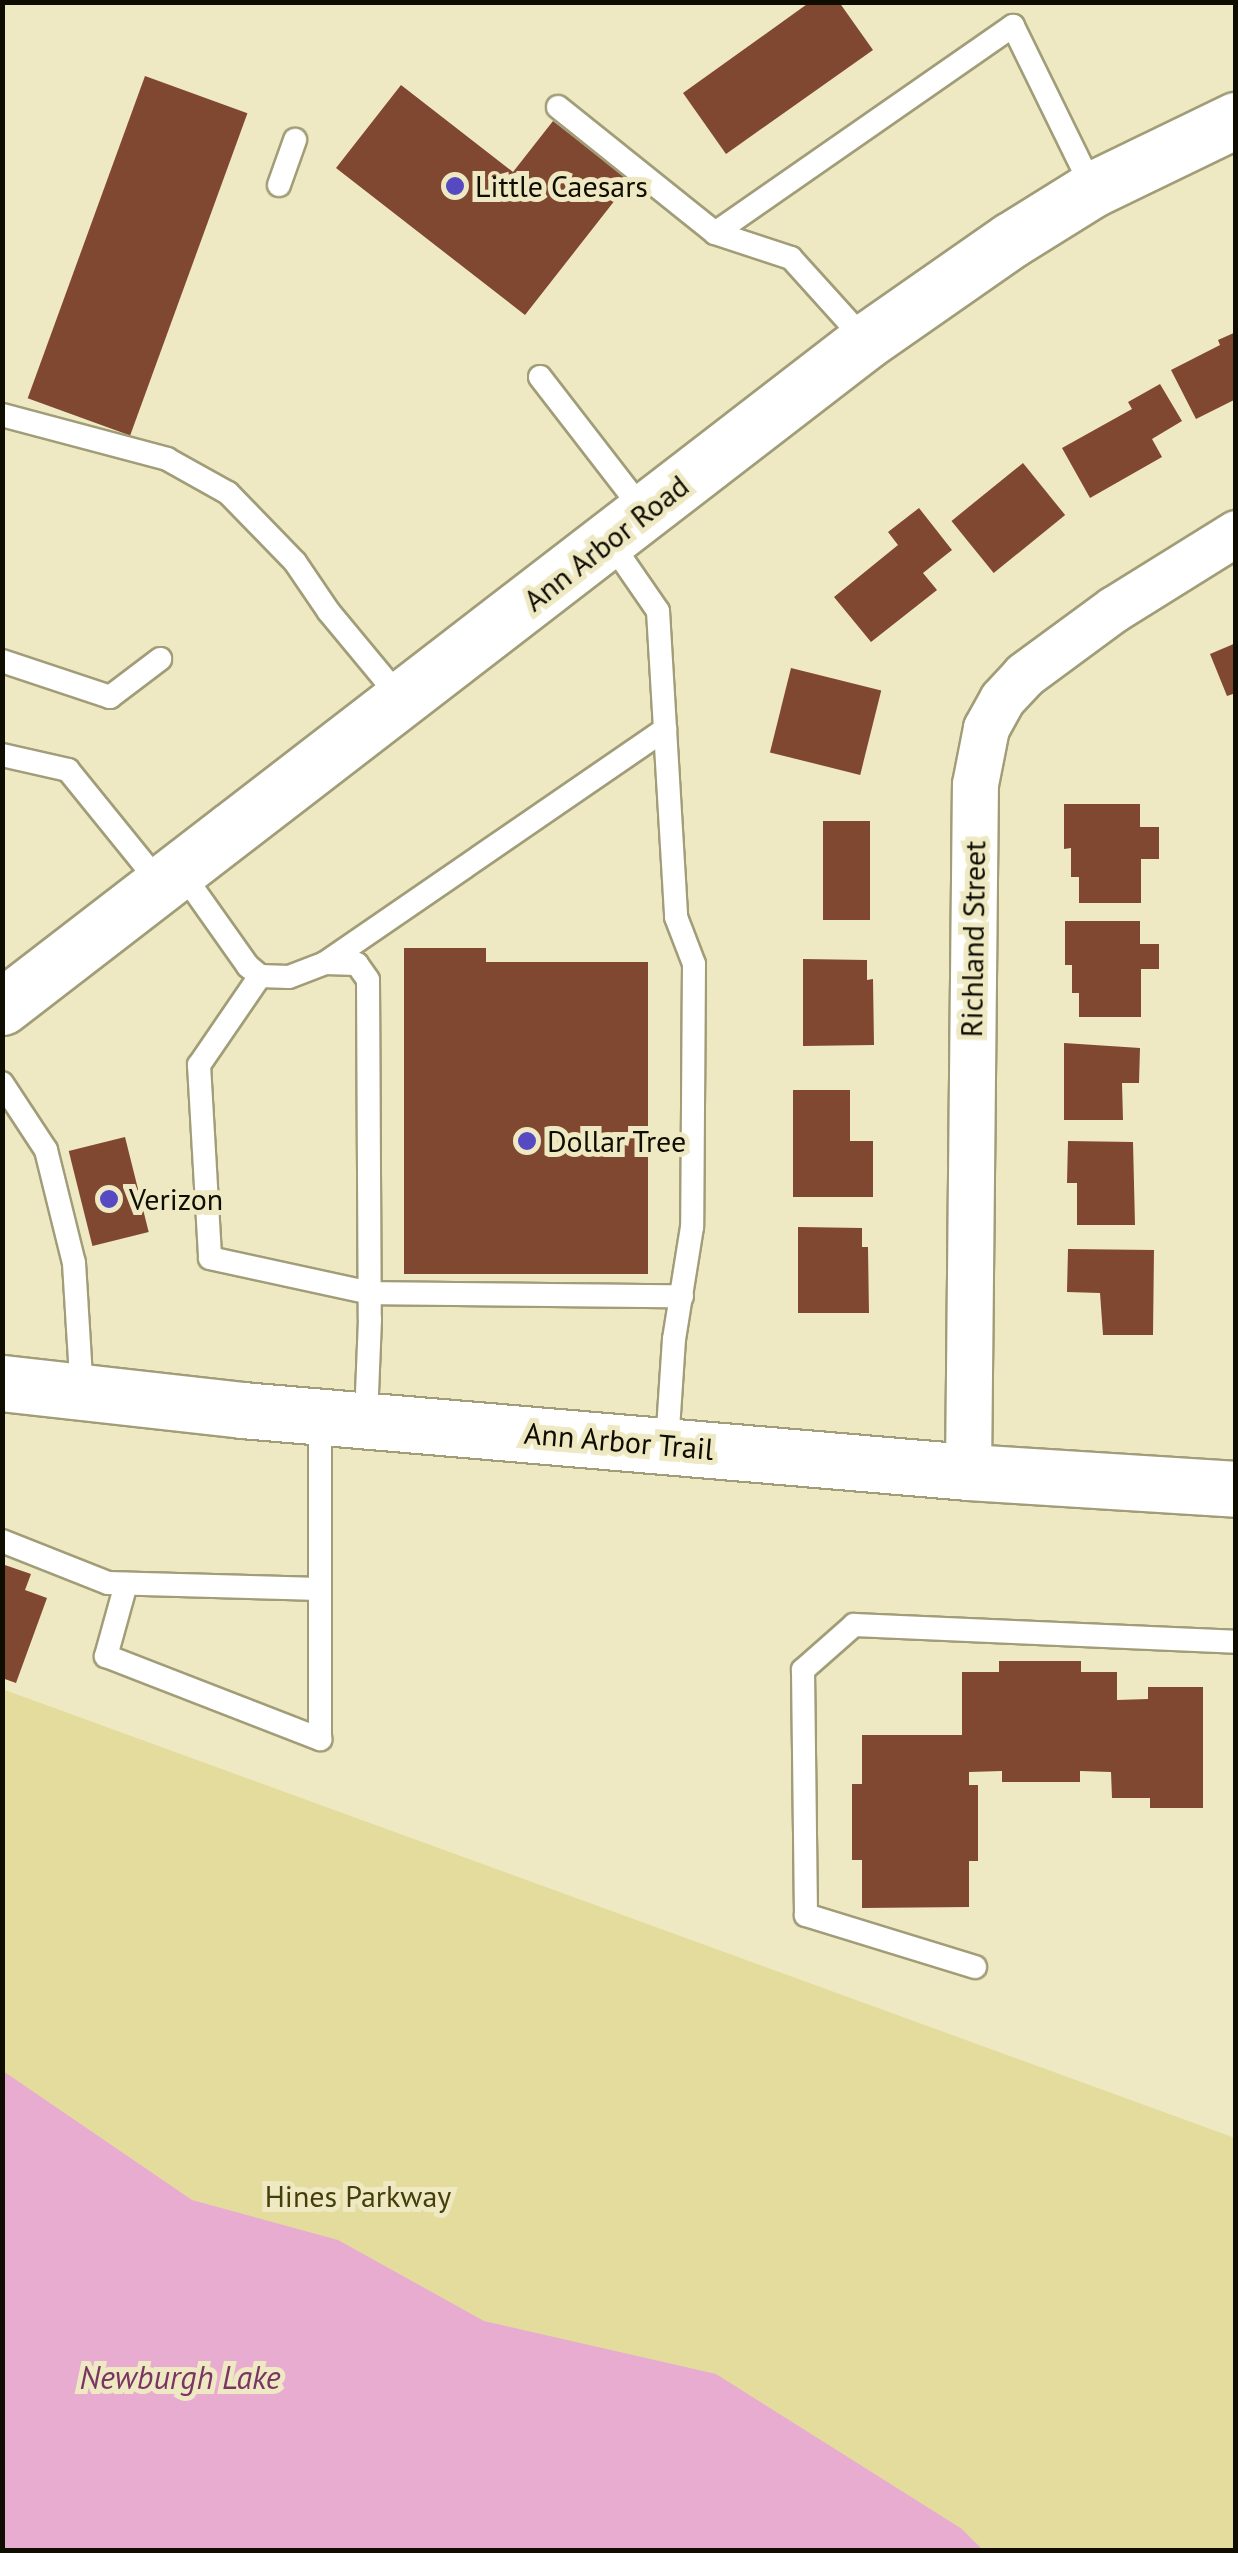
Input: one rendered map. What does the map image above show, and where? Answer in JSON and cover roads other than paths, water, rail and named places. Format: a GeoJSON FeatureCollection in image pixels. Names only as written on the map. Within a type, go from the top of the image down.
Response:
{"type":"FeatureCollection","features":[{"type":"Feature","properties":{"kind":"main road","name":"Ann Arbor Road"},"geometry":{"type":"LineString","coordinates":[[2,1007],[866,341],[1010,240],[1094,189],[1236,120]]}},
{"type":"Feature","properties":{"kind":"main road","name":"Ann Arbor Trail"},"geometry":{"type":"LineString","coordinates":[[2,1383],[82,1394],[968,1472],[1236,1488]]}},
{"type":"Feature","properties":{"kind":"street","name":"Richland Street"},"geometry":{"type":"LineString","coordinates":[[968,1472],[977,760],[994,714],[1024,675],[1114,610],[1236,533]]}},
{"type":"Feature","properties":{"kind":"lane"},"geometry":{"type":"LineString","coordinates":[[715,232],[1013,26],[1094,189]]}},
{"type":"Feature","properties":{"kind":"lane"},"geometry":{"type":"LineString","coordinates":[[558,107],[715,232],[791,258],[866,341]]}},
{"type":"Feature","properties":{"kind":"lane"},"geometry":{"type":"LineString","coordinates":[[279,185],[295,140]]}},
{"type":"Feature","properties":{"kind":"lane"},"geometry":{"type":"LineString","coordinates":[[540,377],[627,526],[658,611],[676,918],[694,964],[692,1227],[674,1339],[667,1445]]}},
{"type":"Feature","properties":{"kind":"lane"},"geometry":{"type":"LineString","coordinates":[[2,415],[167,459],[228,493],[296,562],[329,612],[402,700]]}},
{"type":"Feature","properties":{"kind":"lane"},"geometry":{"type":"LineString","coordinates":[[2,662],[110,697],[160,659]]}},
{"type":"Feature","properties":{"kind":"lane"},"geometry":{"type":"LineString","coordinates":[[2,755],[68,770],[248,966],[260,976],[289,977],[325,963],[665,730]]}},
{"type":"Feature","properties":{"kind":"lane"},"geometry":{"type":"LineString","coordinates":[[126,1584],[106,1656],[320,1739],[320,1589],[343,1418],[370,1294],[368,980],[357,964],[325,963]]}},
{"type":"Feature","properties":{"kind":"lane"},"geometry":{"type":"LineString","coordinates":[[260,976],[199,1065],[210,1258],[370,1294],[682,1296]]}},
{"type":"Feature","properties":{"kind":"lane"},"geometry":{"type":"LineString","coordinates":[[2,1082],[46,1150],[74,1263],[82,1394]]}},
{"type":"Feature","properties":{"kind":"lane"},"geometry":{"type":"LineString","coordinates":[[2,1541],[108,1583],[320,1589]]}},
{"type":"Feature","properties":{"kind":"lane"},"geometry":{"type":"LineString","coordinates":[[975,1967],[806,1915],[804,1670],[854,1625],[1236,1642]]}},
{"type":"Feature","properties":{"kind":"water","name":"Newburgh Lake"},"geometry":{"type":"Polygon","coordinates":[[[3,2071],[192,2200],[338,2240],[484,2321],[716,2374],[962,2529],[983,2550],[3,2550],[3,2071]]]}},
{"type":"Feature","properties":{"kind":"place","name":"Little Caesars"},"geometry":{"type":"Point","coordinates":[455,186]}},
{"type":"Feature","properties":{"kind":"place","name":"Dollar Tree"},"geometry":{"type":"Point","coordinates":[527,1141]}},
{"type":"Feature","properties":{"kind":"place","name":"Verizon"},"geometry":{"type":"Point","coordinates":[109,1199]}},
{"type":"Feature","properties":{"kind":"park label","name":"Hines Parkway"},"geometry":{"type":"Point","coordinates":[358,2196]}}]}
